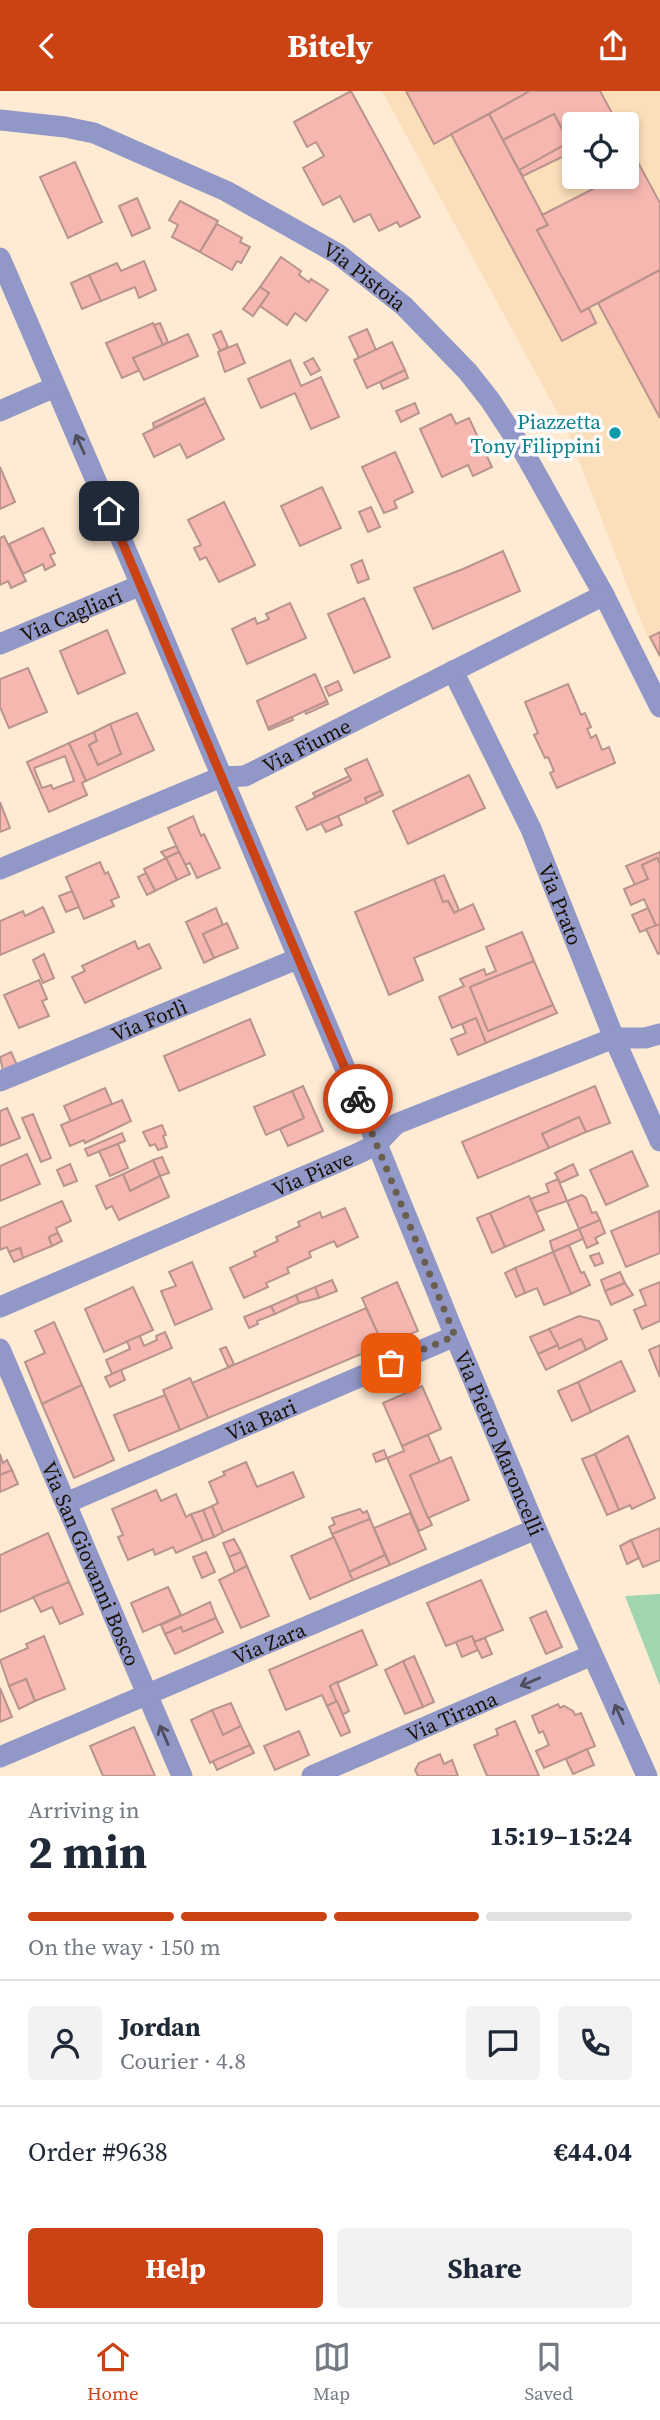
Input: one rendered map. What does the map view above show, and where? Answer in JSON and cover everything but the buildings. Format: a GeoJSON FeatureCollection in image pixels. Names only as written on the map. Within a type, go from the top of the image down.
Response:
{"type":"FeatureCollection","features":[{"type":"Feature","properties":{"kind":"street","name":"Via Pistoia"},"geometry":{"type":"LineString","coordinates":[[0,120],[65,127],[105,137],[226,191],[355,265],[419,321],[468,372],[521,447],[604,595],[660,707]]}},
{"type":"Feature","properties":{"kind":"street","name":"Via Pietro Maroncelli"},"geometry":{"type":"LineString","coordinates":[[0,258],[377,1144],[536,1529],[647,1776]]}},
{"type":"Feature","properties":{"kind":"street"},"geometry":{"type":"LineString","coordinates":[[0,411],[55,387]]}},
{"type":"Feature","properties":{"kind":"street","name":"Via Cagliari"},"geometry":{"type":"LineString","coordinates":[[0,644],[141,585]]}},
{"type":"Feature","properties":{"kind":"street","name":"Via Fiume"},"geometry":{"type":"LineString","coordinates":[[0,869],[221,776],[245,776],[604,595]]}},
{"type":"Feature","properties":{"kind":"street","name":"Via Prato"},"geometry":{"type":"LineString","coordinates":[[453,671],[531,829],[614,1038],[660,1141]]}},
{"type":"Feature","properties":{"kind":"street","name":"Via Forlì"},"geometry":{"type":"LineString","coordinates":[[0,1081],[298,959]]}},
{"type":"Feature","properties":{"kind":"street","name":"Via Piave"},"geometry":{"type":"LineString","coordinates":[[0,1307],[377,1144],[396,1124],[614,1038],[645,1038],[660,1034]]}},
{"type":"Feature","properties":{"kind":"street","name":"Via Bari"},"geometry":{"type":"LineString","coordinates":[[66,1503],[455,1336]]}},
{"type":"Feature","properties":{"kind":"street","name":"Via San Giovanni Bosco"},"geometry":{"type":"LineString","coordinates":[[0,1349],[182,1776]]}},
{"type":"Feature","properties":{"kind":"street","name":"Via Zara"},"geometry":{"type":"LineString","coordinates":[[0,1757],[536,1529]]}},
{"type":"Feature","properties":{"kind":"street","name":"Via Tirana"},"geometry":{"type":"LineString","coordinates":[[312,1776],[592,1655]]}},
{"type":"Feature","properties":{"kind":"shaded area"},"geometry":{"type":"Polygon","coordinates":[[[382,91],[660,91],[660,659],[646,634],[568,432],[382,91]]]}},
{"type":"Feature","properties":{"kind":"green space"},"geometry":{"type":"Polygon","coordinates":[[[660,1594],[660,1686],[625,1596],[660,1594]]]}},
{"type":"Feature","properties":{"kind":"way so far"},"geometry":{"type":"LineString","coordinates":[[358,1099],[455,1336],[391,1363]]}},
{"type":"Feature","properties":{"kind":"place","name":"Piazzetta Tony Filippini"},"geometry":{"type":"Point","coordinates":[615,433]}},
{"type":"Feature","properties":{"kind":"route"},"geometry":{"type":"LineString","coordinates":[[109,511],[358,1099]]}}]}
